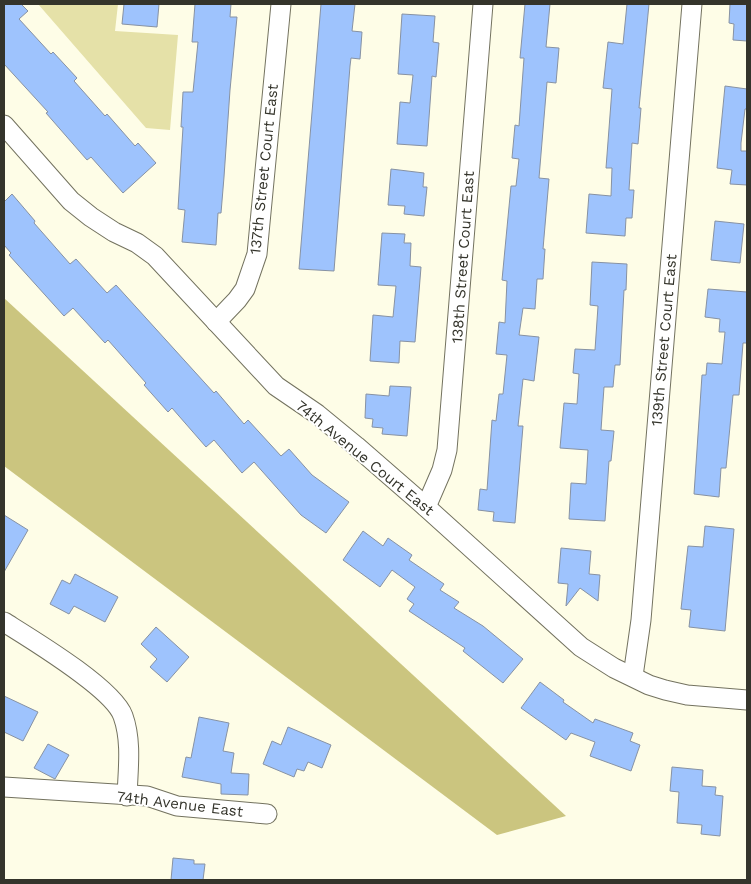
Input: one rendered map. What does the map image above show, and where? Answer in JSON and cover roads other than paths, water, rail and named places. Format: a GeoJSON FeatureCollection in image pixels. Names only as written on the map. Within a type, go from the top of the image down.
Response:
{"type":"FeatureCollection","features":[{"type":"Feature","properties":{"kind":"street","name":"137th Street Court East"},"geometry":{"type":"LineString","coordinates":[[216,322],[245,289],[256,254],[280,4]]}},
{"type":"Feature","properties":{"kind":"street","name":"138th Street Court East"},"geometry":{"type":"LineString","coordinates":[[426,507],[442,470],[448,441],[483,4]]}},
{"type":"Feature","properties":{"kind":"street","name":"139th Street Court East"},"geometry":{"type":"LineString","coordinates":[[633,676],[642,610],[692,4]]}},
{"type":"Feature","properties":{"kind":"street","name":"74th Avenue Court East"},"geometry":{"type":"LineString","coordinates":[[4,125],[71,201],[91,217],[114,232],[137,243],[155,256],[276,386],[317,414],[426,507],[581,647],[614,668],[649,685],[687,695],[747,700]]}},
{"type":"Feature","properties":{"kind":"street"},"geometry":{"type":"LineString","coordinates":[[4,622],[56,656],[114,701],[122,714],[128,739],[127,796]]}},
{"type":"Feature","properties":{"kind":"street","name":"74th Avenue East"},"geometry":{"type":"LineString","coordinates":[[4,787],[147,796],[177,806],[267,814]]}}]}
